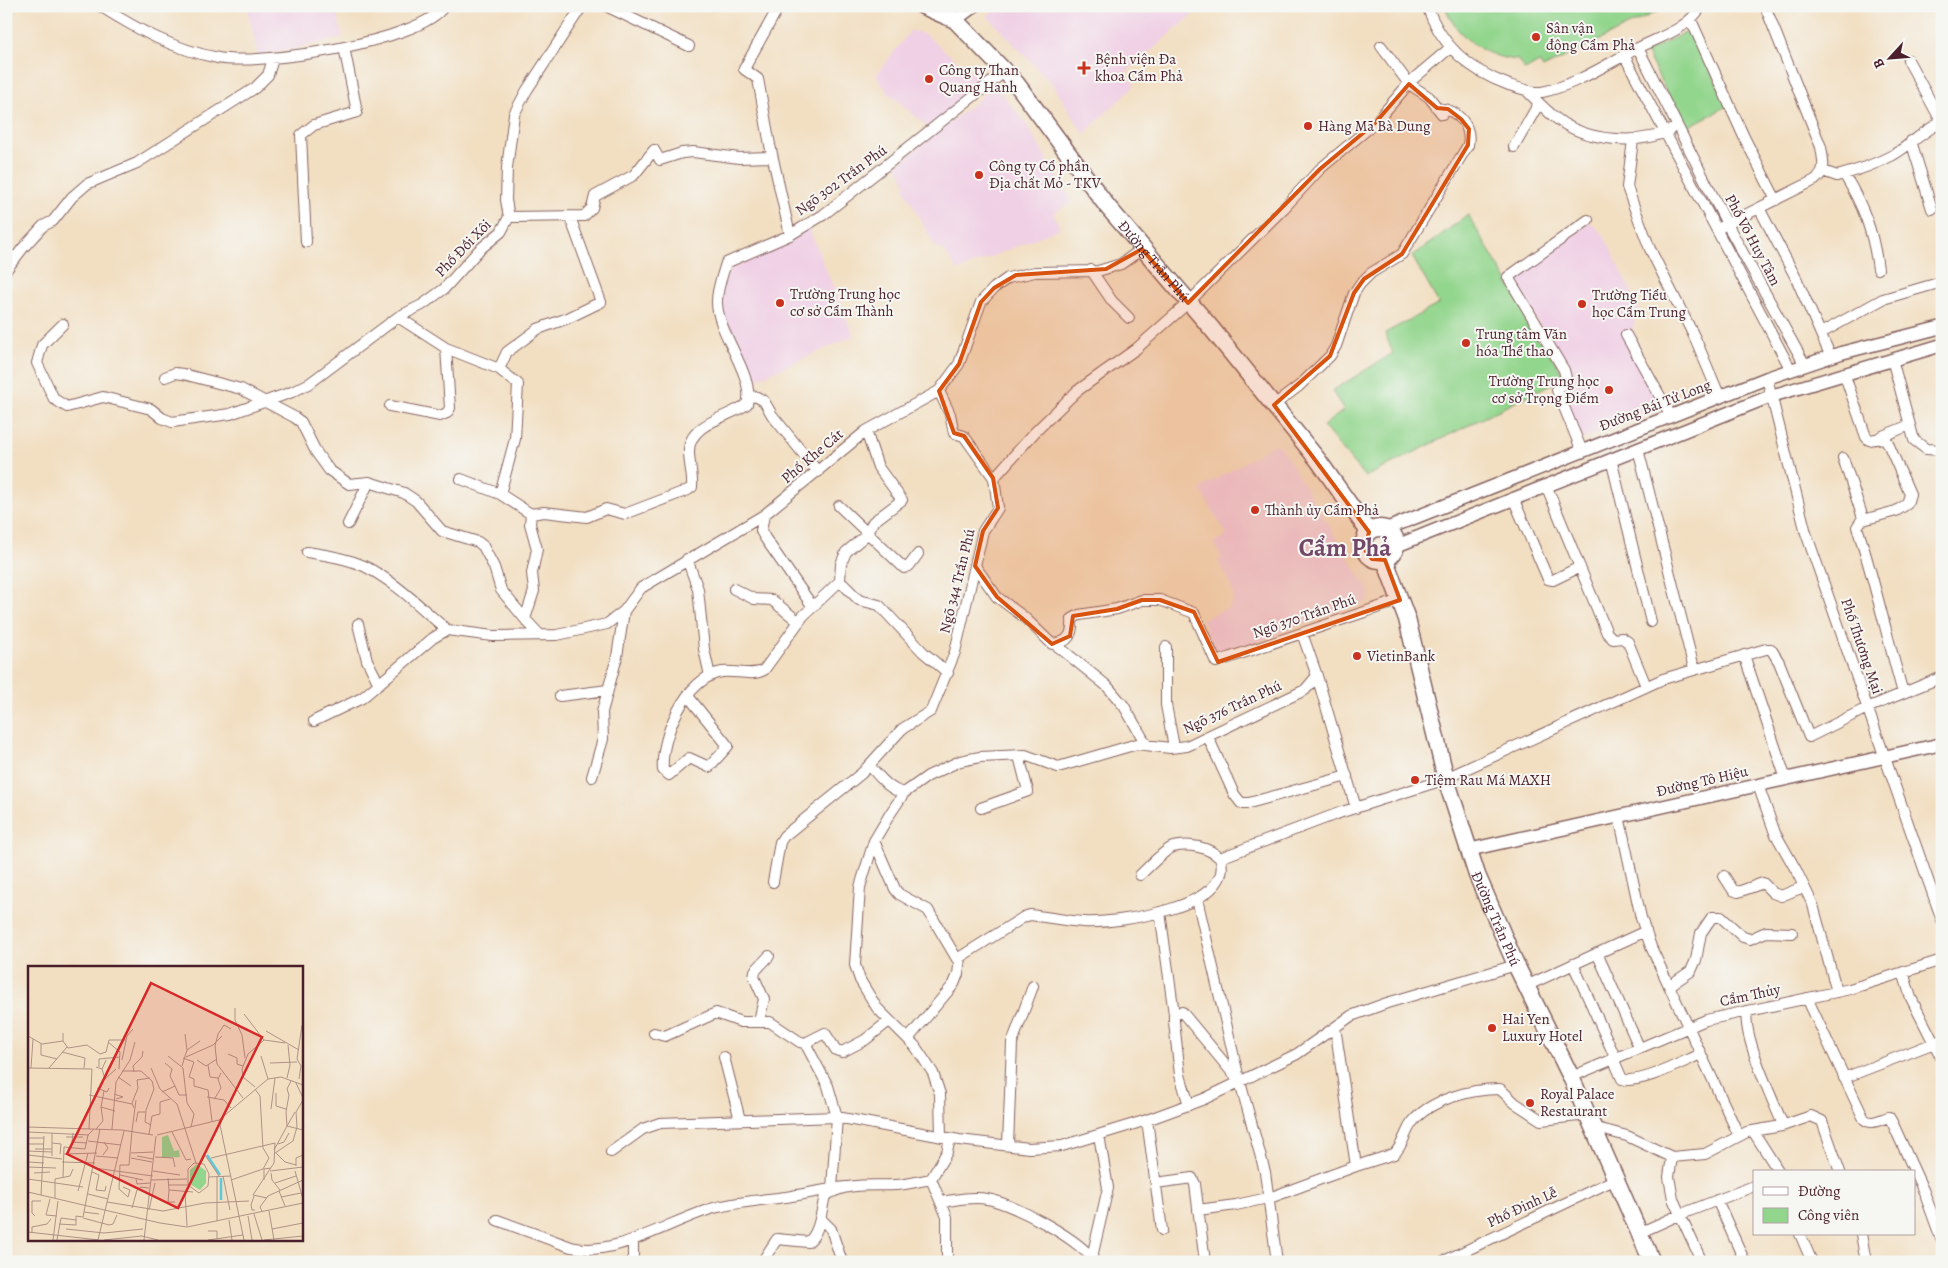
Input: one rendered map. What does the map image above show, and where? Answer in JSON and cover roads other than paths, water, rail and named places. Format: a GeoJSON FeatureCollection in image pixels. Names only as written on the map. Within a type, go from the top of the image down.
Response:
{"type":"FeatureCollection","features":[{"type":"Feature","properties":{"kind":"main road","name":"Đường Trần Phú"},"geometry":{"type":"LineString","coordinates":[[924,6],[955,20],[1016,83],[1107,206],[1274,405],[1318,460],[1369,532]]}},
{"type":"Feature","properties":{"kind":"main road"},"geometry":{"type":"LineString","coordinates":[[1375,529],[1386,529],[1394,535],[1396,546],[1392,556],[1385,560],[1372,559],[1365,550],[1366,537],[1369,532],[1375,529]]}},
{"type":"Feature","properties":{"kind":"main road","name":"Đường Trần Phú"},"geometry":{"type":"LineString","coordinates":[[1385,560],[1407,620],[1446,779],[1477,875],[1516,965],[1571,1077],[1652,1262]]}},
{"type":"Feature","properties":{"kind":"street"},"geometry":{"type":"LineString","coordinates":[[100,6],[158,40],[222,59],[273,59],[378,40],[428,21],[444,6]]}},
{"type":"Feature","properties":{"kind":"street","name":"Phố Đồi Xôi"},"geometry":{"type":"LineString","coordinates":[[63,324],[42,345],[37,363],[54,398],[67,407],[103,396],[151,409],[162,418],[172,422],[230,414],[264,400],[282,396],[310,382],[398,317],[422,305],[444,289],[479,250],[500,232],[508,218],[506,200],[507,168],[514,114],[527,90],[582,6]]}},
{"type":"Feature","properties":{"kind":"street"},"geometry":{"type":"LineString","coordinates":[[606,6],[689,46]]}},
{"type":"Feature","properties":{"kind":"street"},"geometry":{"type":"LineString","coordinates":[[779,6],[744,69],[758,79],[772,157],[790,235]]}},
{"type":"Feature","properties":{"kind":"street"},"geometry":{"type":"LineString","coordinates":[[955,20],[974,6]]}},
{"type":"Feature","properties":{"kind":"street"},"geometry":{"type":"LineString","coordinates":[[1427,6],[1439,31],[1458,57],[1488,77],[1526,90],[1541,92],[1570,82],[1691,20],[1701,6]]}},
{"type":"Feature","properties":{"kind":"street"},"geometry":{"type":"LineString","coordinates":[[1716,230],[1815,180],[1823,170],[1821,147],[1769,8]]}},
{"type":"Feature","properties":{"kind":"street"},"geometry":{"type":"LineString","coordinates":[[1691,20],[1744,138],[1776,200]]}},
{"type":"Feature","properties":{"kind":"street"},"geometry":{"type":"LineString","coordinates":[[1274,405],[1299,386],[1330,356],[1336,346],[1354,292],[1370,273],[1402,254],[1468,146],[1469,129],[1461,119],[1448,109],[1440,111],[1429,97],[1409,84],[1381,46]]}},
{"type":"Feature","properties":{"kind":"street"},"geometry":{"type":"LineString","coordinates":[[306,242],[301,135],[303,131],[314,125],[357,112],[344,47]]}},
{"type":"Feature","properties":{"kind":"street"},"geometry":{"type":"LineString","coordinates":[[939,391],[950,414],[954,433],[964,436],[994,478],[1035,432],[1077,391],[1136,350],[1188,303],[1278,214],[1320,169],[1375,123],[1409,84],[1450,48]]}},
{"type":"Feature","properties":{"kind":"street","name":"Phố Võ Huy Tâm"},"geometry":{"type":"LineString","coordinates":[[1638,48],[1727,224],[1805,366]]}},
{"type":"Feature","properties":{"kind":"street","name":"Phố Võ Huy Tâm"},"geometry":{"type":"LineString","coordinates":[[1624,55],[1791,370]]}},
{"type":"Feature","properties":{"kind":"street"},"geometry":{"type":"LineString","coordinates":[[6,270],[43,226],[53,221],[72,197],[87,184],[137,163],[255,88],[268,75],[273,59]]}},
{"type":"Feature","properties":{"kind":"street"},"geometry":{"type":"LineString","coordinates":[[1823,170],[1833,176],[1844,174],[1892,155],[1941,122],[1908,60]]}},
{"type":"Feature","properties":{"kind":"street","name":"Ngõ 302 Trần Phú"},"geometry":{"type":"LineString","coordinates":[[750,396],[719,315],[717,300],[726,263],[790,235],[823,215],[1004,72]]}},
{"type":"Feature","properties":{"kind":"street"},"geometry":{"type":"LineString","coordinates":[[1526,90],[1558,120],[1573,128],[1621,141],[1665,133],[1677,127]]}},
{"type":"Feature","properties":{"kind":"street"},"geometry":{"type":"LineString","coordinates":[[1514,147],[1539,103]]}},
{"type":"Feature","properties":{"kind":"street"},"geometry":{"type":"LineString","coordinates":[[1633,140],[1628,187],[1633,204],[1650,249],[1695,338],[1720,397]]}},
{"type":"Feature","properties":{"kind":"street"},"geometry":{"type":"LineString","coordinates":[[1911,141],[1932,209]]}},
{"type":"Feature","properties":{"kind":"street"},"geometry":{"type":"LineString","coordinates":[[508,218],[584,216],[589,212],[595,196],[634,175],[654,150],[660,160],[682,153],[693,152],[739,158],[772,157]]}},
{"type":"Feature","properties":{"kind":"street"},"geometry":{"type":"LineString","coordinates":[[1844,174],[1867,218],[1874,241],[1878,269]]}},
{"type":"Feature","properties":{"kind":"street"},"geometry":{"type":"LineString","coordinates":[[1760,208],[1831,357]]}},
{"type":"Feature","properties":{"kind":"street"},"geometry":{"type":"LineString","coordinates":[[499,370],[507,352],[538,329],[568,318],[601,302],[570,217]]}},
{"type":"Feature","properties":{"kind":"street"},"geometry":{"type":"LineString","coordinates":[[1582,451],[1557,390],[1566,378],[1564,370],[1508,277],[1588,220]]}},
{"type":"Feature","properties":{"kind":"street","name":"Phố Khe Cát"},"geometry":{"type":"LineString","coordinates":[[592,778],[603,739],[602,712],[621,636],[624,611],[641,588],[764,515],[866,431],[939,391],[959,364],[981,302],[994,288],[1016,275],[1098,271],[1121,264],[1142,249]]}},
{"type":"Feature","properties":{"kind":"street"},"geometry":{"type":"LineString","coordinates":[[6,252],[15,259]]}},
{"type":"Feature","properties":{"kind":"street"},"geometry":{"type":"LineString","coordinates":[[1091,270],[1112,301],[1129,318]]}},
{"type":"Feature","properties":{"kind":"street"},"geometry":{"type":"LineString","coordinates":[[1821,333],[1883,299],[1942,282]]}},
{"type":"Feature","properties":{"kind":"street"},"geometry":{"type":"LineString","coordinates":[[398,317],[446,348],[499,370],[513,378],[518,384],[515,439],[500,494]]}},
{"type":"Feature","properties":{"kind":"street","name":"Đường Bái Tử Long"},"geometry":{"type":"LineString","coordinates":[[1386,529],[1767,378],[1831,357],[1942,327]]}},
{"type":"Feature","properties":{"kind":"street"},"geometry":{"type":"LineString","coordinates":[[1626,335],[1671,416]]}},
{"type":"Feature","properties":{"kind":"street"},"geometry":{"type":"LineString","coordinates":[[1396,546],[1771,396],[1892,358],[1942,345]]}},
{"type":"Feature","properties":{"kind":"street"},"geometry":{"type":"LineString","coordinates":[[390,406],[440,416],[447,412],[450,408],[446,348]]}},
{"type":"Feature","properties":{"kind":"street"},"geometry":{"type":"LineString","coordinates":[[1892,358],[1917,444],[1926,449],[1942,450]]}},
{"type":"Feature","properties":{"kind":"street"},"geometry":{"type":"LineString","coordinates":[[1805,366],[1812,383]]}},
{"type":"Feature","properties":{"kind":"street"},"geometry":{"type":"LineString","coordinates":[[1791,370],[1798,387]]}},
{"type":"Feature","properties":{"kind":"street"},"geometry":{"type":"LineString","coordinates":[[165,378],[175,373],[183,374],[237,388],[264,400],[301,422],[312,446],[329,470],[349,484],[369,482],[404,493],[416,501],[442,531],[478,542],[483,546],[494,567],[501,590],[539,634]]}},
{"type":"Feature","properties":{"kind":"street"},"geometry":{"type":"LineString","coordinates":[[1844,374],[1866,437],[1872,440],[1880,438],[1910,425]]}},
{"type":"Feature","properties":{"kind":"street","name":"Phố Thương Mại"},"geometry":{"type":"LineString","coordinates":[[1767,378],[1806,533],[1942,920]]}},
{"type":"Feature","properties":{"kind":"street"},"geometry":{"type":"LineString","coordinates":[[460,479],[500,494],[531,514],[544,512],[587,517],[606,508],[625,514],[692,487],[693,480],[688,450],[690,440],[715,420],[741,409],[747,404],[750,396],[764,401],[772,415],[818,472]]}},
{"type":"Feature","properties":{"kind":"street"},"geometry":{"type":"LineString","coordinates":[[1643,427],[1651,443]]}},
{"type":"Feature","properties":{"kind":"street"},"geometry":{"type":"LineString","coordinates":[[688,696],[728,746],[709,767],[689,758],[669,775],[663,770],[665,741],[688,696],[698,683],[721,672],[761,672],[774,658],[799,622],[840,581],[841,564],[846,552],[867,533],[873,522],[902,500],[878,467],[866,431]]}},
{"type":"Feature","properties":{"kind":"street"},"geometry":{"type":"LineString","coordinates":[[1880,438],[1887,441],[1892,449],[1910,494],[1910,499],[1907,504],[1896,511],[1863,520],[1857,526],[1869,563],[1884,629],[1903,693]]}},
{"type":"Feature","properties":{"kind":"street"},"geometry":{"type":"LineString","coordinates":[[1638,448],[1694,668]]}},
{"type":"Feature","properties":{"kind":"street"},"geometry":{"type":"LineString","coordinates":[[1843,458],[1863,520]]}},
{"type":"Feature","properties":{"kind":"street"},"geometry":{"type":"LineString","coordinates":[[1611,459],[1651,622]]}},
{"type":"Feature","properties":{"kind":"street","name":"Ngõ 344 Trần Phú"},"geometry":{"type":"LineString","coordinates":[[774,882],[780,842],[784,836],[869,765],[889,740],[902,729],[931,711],[948,673],[983,531],[998,508],[994,478]]}},
{"type":"Feature","properties":{"kind":"street"},"geometry":{"type":"LineString","coordinates":[[1504,481],[1548,579],[1553,580],[1580,567]]}},
{"type":"Feature","properties":{"kind":"street"},"geometry":{"type":"LineString","coordinates":[[348,524],[369,482]]}},
{"type":"Feature","properties":{"kind":"street"},"geometry":{"type":"LineString","coordinates":[[1546,485],[1607,633],[1613,639],[1622,638],[1628,642],[1646,686]]}},
{"type":"Feature","properties":{"kind":"street"},"geometry":{"type":"LineString","coordinates":[[839,506],[904,568],[918,554]]}},
{"type":"Feature","properties":{"kind":"street"},"geometry":{"type":"LineString","coordinates":[[526,619],[534,591],[532,573],[537,549],[530,524],[531,514]]}},
{"type":"Feature","properties":{"kind":"street"},"geometry":{"type":"LineString","coordinates":[[764,515],[762,531],[765,538],[813,607]]}},
{"type":"Feature","properties":{"kind":"street"},"geometry":{"type":"LineString","coordinates":[[307,552],[343,559],[364,566],[407,596],[447,630],[493,636],[572,634],[607,624],[624,611]]}},
{"type":"Feature","properties":{"kind":"street"},"geometry":{"type":"LineString","coordinates":[[687,559],[698,589],[704,648],[710,676]]}},
{"type":"Feature","properties":{"kind":"street"},"geometry":{"type":"LineString","coordinates":[[975,566],[997,597],[1024,617],[1048,641],[1055,644],[1107,686],[1124,706],[1146,744]]}},
{"type":"Feature","properties":{"kind":"street"},"geometry":{"type":"LineString","coordinates":[[840,581],[859,600],[879,605],[923,652],[948,673]]}},
{"type":"Feature","properties":{"kind":"street"},"geometry":{"type":"LineString","coordinates":[[734,589],[754,599],[772,600],[799,622]]}},
{"type":"Feature","properties":{"kind":"street","name":"Ngõ 370 Trần Phú"},"geometry":{"type":"LineString","coordinates":[[1055,644],[1070,636],[1073,632],[1072,619],[1075,617],[1117,609],[1142,600],[1160,600],[1194,613],[1213,658],[1218,662],[1400,600]]}},
{"type":"Feature","properties":{"kind":"street"},"geometry":{"type":"LineString","coordinates":[[358,624],[367,660],[379,684]]}},
{"type":"Feature","properties":{"kind":"street"},"geometry":{"type":"LineString","coordinates":[[607,624],[614,628],[621,636]]}},
{"type":"Feature","properties":{"kind":"street"},"geometry":{"type":"LineString","coordinates":[[314,721],[362,698],[433,638],[447,630]]}},
{"type":"Feature","properties":{"kind":"street"},"geometry":{"type":"LineString","coordinates":[[1302,632],[1356,808]]}},
{"type":"Feature","properties":{"kind":"street"},"geometry":{"type":"LineString","coordinates":[[1166,646],[1166,705],[1174,747]]}},
{"type":"Feature","properties":{"kind":"street"},"geometry":{"type":"LineString","coordinates":[[1220,858],[1356,808],[1446,779],[1646,686],[1694,668],[1766,649],[1771,649],[1774,653],[1808,737],[1867,708],[1942,677]]}},
{"type":"Feature","properties":{"kind":"street"},"geometry":{"type":"LineString","coordinates":[[1744,655],[1786,779]]}},
{"type":"Feature","properties":{"kind":"street","name":"Ngõ 376 Trần Phú"},"geometry":{"type":"LineString","coordinates":[[945,1138],[940,1094],[933,1073],[923,1056],[877,1008],[860,980],[854,954],[860,887],[874,841],[904,793],[928,776],[960,761],[980,758],[1030,756],[1058,767],[1064,767],[1137,744],[1174,747],[1187,746],[1305,690],[1317,676]]}},
{"type":"Feature","properties":{"kind":"street"},"geometry":{"type":"LineString","coordinates":[[560,696],[608,690]]}},
{"type":"Feature","properties":{"kind":"street"},"geometry":{"type":"LineString","coordinates":[[1208,737],[1238,801],[1244,804],[1347,776]]}},
{"type":"Feature","properties":{"kind":"street","name":"Đường Tô Hiệu"},"geometry":{"type":"LineString","coordinates":[[1468,850],[1942,744]]}},
{"type":"Feature","properties":{"kind":"street"},"geometry":{"type":"LineString","coordinates":[[981,808],[1028,792],[1019,756]]}},
{"type":"Feature","properties":{"kind":"street"},"geometry":{"type":"LineString","coordinates":[[869,765],[897,792],[904,793]]}},
{"type":"Feature","properties":{"kind":"street"},"geometry":{"type":"LineString","coordinates":[[1758,785],[1775,833],[1796,870],[1813,906],[1837,992]]}},
{"type":"Feature","properties":{"kind":"street"},"geometry":{"type":"LineString","coordinates":[[1619,816],[1646,931],[1669,986],[1739,1136]]}},
{"type":"Feature","properties":{"kind":"street"},"geometry":{"type":"LineString","coordinates":[[874,841],[895,889],[899,894],[928,910],[954,958],[960,958],[1030,915],[1084,922],[1127,919],[1160,912],[1197,899],[1218,881],[1223,872],[1220,858],[1211,850],[1200,846],[1173,847],[1140,875]]}},
{"type":"Feature","properties":{"kind":"street"},"geometry":{"type":"LineString","coordinates":[[1724,876],[1733,890],[1738,892],[1763,883],[1773,893],[1781,896],[1803,886]]}},
{"type":"Feature","properties":{"kind":"street"},"geometry":{"type":"LineString","coordinates":[[1197,899],[1240,1082],[1266,1172],[1276,1262]]}},
{"type":"Feature","properties":{"kind":"street"},"geometry":{"type":"LineString","coordinates":[[1160,912],[1180,1075],[1189,1105]]}},
{"type":"Feature","properties":{"kind":"street"},"geometry":{"type":"LineString","coordinates":[[1669,986],[1691,971],[1696,960],[1701,933],[1712,917],[1721,917],[1744,938],[1750,938],[1766,932],[1792,933]]}},
{"type":"Feature","properties":{"kind":"street"},"geometry":{"type":"LineString","coordinates":[[1526,986],[1646,931]]}},
{"type":"Feature","properties":{"kind":"street"},"geometry":{"type":"LineString","coordinates":[[1597,953],[1639,1047]]}},
{"type":"Feature","properties":{"kind":"street"},"geometry":{"type":"LineString","coordinates":[[759,1021],[764,999],[754,977],[755,971],[769,956]]}},
{"type":"Feature","properties":{"kind":"street"},"geometry":{"type":"LineString","coordinates":[[908,1040],[954,984],[958,974],[960,958]]}},
{"type":"Feature","properties":{"kind":"street","name":"Cẩm Thủy"},"geometry":{"type":"LineString","coordinates":[[1571,1077],[1614,1057],[1706,1020],[1837,992],[1942,960]]}},
{"type":"Feature","properties":{"kind":"street"},"geometry":{"type":"LineString","coordinates":[[1574,964],[1622,1079],[1630,1081],[1665,1070],[1701,1054]]}},
{"type":"Feature","properties":{"kind":"street"},"geometry":{"type":"LineString","coordinates":[[612,1152],[643,1129],[660,1123],[837,1117],[945,1138],[1044,1149],[1062,1146],[1189,1105],[1297,1054],[1351,1016],[1387,1003],[1516,965]]}},
{"type":"Feature","properties":{"kind":"street"},"geometry":{"type":"LineString","coordinates":[[1903,972],[1911,998],[1938,1041],[1942,1059]]}},
{"type":"Feature","properties":{"kind":"street"},"geometry":{"type":"LineString","coordinates":[[1008,1145],[1012,1043],[1034,986]]}},
{"type":"Feature","properties":{"kind":"street"},"geometry":{"type":"LineString","coordinates":[[1807,998],[1864,1119],[1868,1122],[1874,1122],[1889,1118],[1914,1170]]}},
{"type":"Feature","properties":{"kind":"street"},"geometry":{"type":"LineString","coordinates":[[1747,1011],[1751,1040],[1764,1080],[1783,1125]]}},
{"type":"Feature","properties":{"kind":"street"},"geometry":{"type":"LineString","coordinates":[[1174,1014],[1182,1012],[1240,1082]]}},
{"type":"Feature","properties":{"kind":"street"},"geometry":{"type":"LineString","coordinates":[[654,1033],[666,1036],[716,1013],[741,1022],[770,1022],[792,1038],[805,1042],[825,1033],[836,1050],[842,1052],[865,1040],[889,1021]]}},
{"type":"Feature","properties":{"kind":"street"},"geometry":{"type":"LineString","coordinates":[[1335,1027],[1356,1166]]}},
{"type":"Feature","properties":{"kind":"street"},"geometry":{"type":"LineString","coordinates":[[1844,1078],[1938,1041]]}},
{"type":"Feature","properties":{"kind":"street"},"geometry":{"type":"LineString","coordinates":[[805,1042],[828,1086],[837,1117],[832,1188]]}},
{"type":"Feature","properties":{"kind":"street"},"geometry":{"type":"LineString","coordinates":[[724,1057],[740,1120]]}},
{"type":"Feature","properties":{"kind":"street"},"geometry":{"type":"LineString","coordinates":[[1198,1210],[1236,1205],[1270,1197],[1394,1154],[1412,1123],[1428,1110],[1460,1093],[1482,1088],[1500,1089],[1515,1103],[1541,1120],[1590,1121],[1672,1157],[1705,1154],[1739,1136],[1811,1116],[1822,1121],[1839,1170]]}},
{"type":"Feature","properties":{"kind":"street"},"geometry":{"type":"LineString","coordinates":[[1147,1120],[1162,1230]]}},
{"type":"Feature","properties":{"kind":"street"},"geometry":{"type":"LineString","coordinates":[[1754,1132],[1778,1170]]}},
{"type":"Feature","properties":{"kind":"street"},"geometry":{"type":"LineString","coordinates":[[1093,1259],[1108,1188],[1099,1135]]}},
{"type":"Feature","properties":{"kind":"street"},"geometry":{"type":"LineString","coordinates":[[498,1220],[583,1250],[618,1245],[675,1222],[720,1207],[832,1188],[897,1185],[931,1179],[947,1152],[945,1138]]}},
{"type":"Feature","properties":{"kind":"street"},"geometry":{"type":"LineString","coordinates":[[1672,1157],[1669,1177],[1679,1214],[1702,1262]]}},
{"type":"Feature","properties":{"kind":"street"},"geometry":{"type":"LineString","coordinates":[[1916,1174],[1942,1242]]}},
{"type":"Feature","properties":{"kind":"street"},"geometry":{"type":"LineString","coordinates":[[1156,1183],[1192,1178],[1195,1184],[1205,1262]]}},
{"type":"Feature","properties":{"kind":"street"},"geometry":{"type":"LineString","coordinates":[[931,1179],[947,1217],[947,1258]]}},
{"type":"Feature","properties":{"kind":"street","name":"Phố Đinh Lễ"},"geometry":{"type":"LineString","coordinates":[[1442,1262],[1616,1180]]}},
{"type":"Feature","properties":{"kind":"street"},"geometry":{"type":"LineString","coordinates":[[1639,1233],[1679,1214],[1753,1186]]}},
{"type":"Feature","properties":{"kind":"street"},"geometry":{"type":"LineString","coordinates":[[762,1262],[774,1240],[808,1242],[811,1240],[820,1218],[825,1196],[846,1187]]}},
{"type":"Feature","properties":{"kind":"street"},"geometry":{"type":"LineString","coordinates":[[941,1202],[977,1198],[1001,1203],[1064,1234],[1093,1259]]}},
{"type":"Feature","properties":{"kind":"street"},"geometry":{"type":"LineString","coordinates":[[1717,1200],[1746,1262]]}},
{"type":"Feature","properties":{"kind":"street"},"geometry":{"type":"LineString","coordinates":[[820,1218],[831,1229],[842,1262]]}},
{"type":"Feature","properties":{"kind":"street"},"geometry":{"type":"LineString","coordinates":[[1801,1236],[1812,1262]]}},
{"type":"Feature","properties":{"kind":"street"},"geometry":{"type":"LineString","coordinates":[[1861,1236],[1866,1262]]}},
{"type":"Feature","properties":{"kind":"street"},"geometry":{"type":"LineString","coordinates":[[633,1240],[633,1262]]}},
{"type":"Feature","properties":{"kind":"place","name":"Sân vận động Cẩm Phả"},"geometry":{"type":"Point","coordinates":[1536,37]}},
{"type":"Feature","properties":{"kind":"place","name":"Bệnh viện Đa khoa Cẩm Phả"},"geometry":{"type":"Point","coordinates":[1084,68]}},
{"type":"Feature","properties":{"kind":"place","name":"Công ty Than Quang Hanh"},"geometry":{"type":"Point","coordinates":[929,79]}},
{"type":"Feature","properties":{"kind":"place","name":"Hàng Mã Bà Dung"},"geometry":{"type":"Point","coordinates":[1308,126]}},
{"type":"Feature","properties":{"kind":"place","name":"Công ty Cổ phần Địa chất Mỏ - TKV"},"geometry":{"type":"Point","coordinates":[979,175]}},
{"type":"Feature","properties":{"kind":"place","name":"Trường Trung học cơ sở Cẩm Thành"},"geometry":{"type":"Point","coordinates":[780,303]}},
{"type":"Feature","properties":{"kind":"place","name":"Trường Tiểu học Cẩm Trung"},"geometry":{"type":"Point","coordinates":[1582,304]}},
{"type":"Feature","properties":{"kind":"place","name":"Trung tâm Văn hóa Thể thao"},"geometry":{"type":"Point","coordinates":[1466,343]}},
{"type":"Feature","properties":{"kind":"place","name":"Trường Trung học cơ sở Trọng Điểm"},"geometry":{"type":"Point","coordinates":[1609,390]}},
{"type":"Feature","properties":{"kind":"place","name":"Thành ủy Cẩm Phả"},"geometry":{"type":"Point","coordinates":[1255,510]}},
{"type":"Feature","properties":{"kind":"place","name":"VietinBank"},"geometry":{"type":"Point","coordinates":[1357,656]}},
{"type":"Feature","properties":{"kind":"place","name":"Tiệm Rau Má MAXH"},"geometry":{"type":"Point","coordinates":[1415,780]}},
{"type":"Feature","properties":{"kind":"place","name":"Hai Yen Luxury Hotel"},"geometry":{"type":"Point","coordinates":[1492,1028]}},
{"type":"Feature","properties":{"kind":"place","name":"Royal Palace Restaurant"},"geometry":{"type":"Point","coordinates":[1530,1103]}},
{"type":"Feature","properties":{"kind":"district","name":"Cẩm Phả"},"geometry":{"type":"Point","coordinates":[1345,547]}}]}
